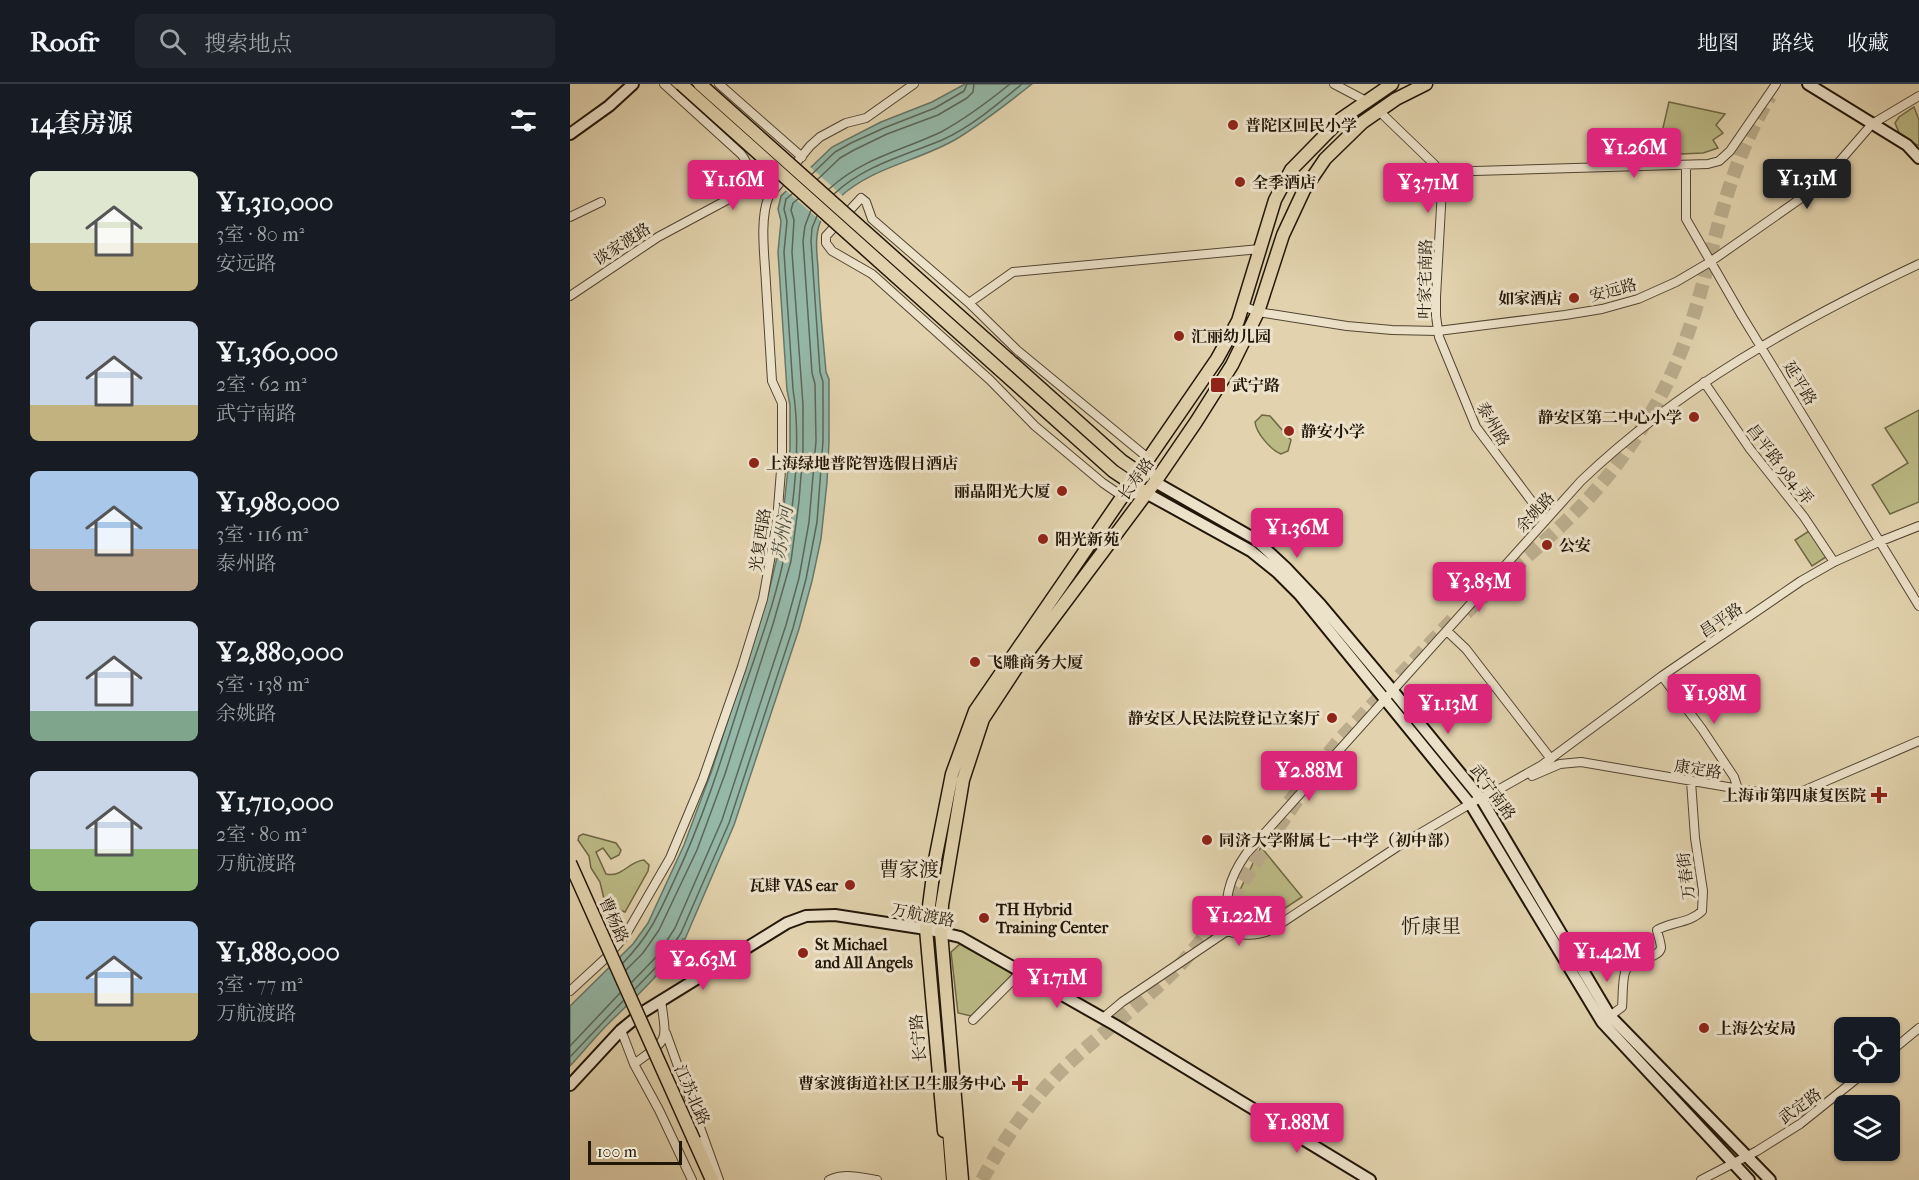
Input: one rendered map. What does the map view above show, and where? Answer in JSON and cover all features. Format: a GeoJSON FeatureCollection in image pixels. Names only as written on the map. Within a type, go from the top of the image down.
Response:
{"type":"FeatureCollection","features":[{"type":"Feature","properties":{"kind":"highway"},"geometry":{"type":"LineString","coordinates":[[954,1086],[949,1117],[954,1180]]}},
{"type":"Feature","properties":{"kind":"main road"},"geometry":{"type":"LineString","coordinates":[[570,134],[609,106],[633,84]]}},
{"type":"Feature","properties":{"kind":"main road"},"geometry":{"type":"LineString","coordinates":[[681,84],[1113,471],[1135,478]]}},
{"type":"Feature","properties":{"kind":"main road"},"geometry":{"type":"LineString","coordinates":[[700,84],[1122,461],[1146,493]]}},
{"type":"Feature","properties":{"kind":"main road","name":"长寿路"},"geometry":{"type":"LineString","coordinates":[[926,930],[935,860],[952,774],[975,711],[1217,359],[1238,321],[1250,309],[1260,249],[1275,200],[1291,170],[1341,119],[1392,84]]}},
{"type":"Feature","properties":{"kind":"main road","name":"长寿路"},"geometry":{"type":"LineString","coordinates":[[941,932],[942,905],[963,780],[983,719],[1019,664],[1155,482],[1197,422],[1232,365],[1250,309],[1304,190],[1326,159],[1363,122],[1396,99],[1426,84]]}},
{"type":"Feature","properties":{"kind":"main road"},"geometry":{"type":"LineString","coordinates":[[1808,84],[1907,145],[1919,158]]}},
{"type":"Feature","properties":{"kind":"main road","name":"武宁南路"},"geometry":{"type":"LineString","coordinates":[[1135,478],[1155,482],[1255,539],[1320,604],[1393,691],[1478,801],[1610,1016],[1770,1180]]}},
{"type":"Feature","properties":{"kind":"main road","name":"武宁南路"},"geometry":{"type":"LineString","coordinates":[[1146,493],[1251,551],[1300,595],[1385,700],[1478,801],[1602,1022],[1749,1180]]}},
{"type":"Feature","properties":{"kind":"main road","name":"曹杨路"},"geometry":{"type":"LineString","coordinates":[[570,863],[639,1026]]}},
{"type":"Feature","properties":{"kind":"main road","name":"曹杨路"},"geometry":{"type":"LineString","coordinates":[[570,882],[639,1026]]}},
{"type":"Feature","properties":{"kind":"main road","name":"万航渡路"},"geometry":{"type":"LineString","coordinates":[[570,1086],[621,1030],[661,1000],[787,923],[806,916],[835,915],[960,937],[1102,1018],[1370,1180]]}},
{"type":"Feature","properties":{"kind":"main road","name":"长宁路"},"geometry":{"type":"LineString","coordinates":[[926,930],[949,1180]]}},
{"type":"Feature","properties":{"kind":"main road","name":"长宁路"},"geometry":{"type":"LineString","coordinates":[[941,932],[962,1180]]}},
{"type":"Feature","properties":{"kind":"main road","name":"江苏北路"},"geometry":{"type":"LineString","coordinates":[[639,1026],[690,1141],[704,1180]]}},
{"type":"Feature","properties":{"kind":"main road","name":"江苏北路"},"geometry":{"type":"LineString","coordinates":[[690,1141],[712,1180]]}},
{"type":"Feature","properties":{"kind":"street"},"geometry":{"type":"LineString","coordinates":[[664,84],[744,156],[755,185],[769,196],[801,157],[824,134],[846,123],[866,118],[914,84]]}},
{"type":"Feature","properties":{"kind":"street"},"geometry":{"type":"LineString","coordinates":[[719,84],[801,157]]}},
{"type":"Feature","properties":{"kind":"street"},"geometry":{"type":"LineString","coordinates":[[1334,84],[1366,100],[1440,172],[1708,164],[1726,156],[1776,84]]}},
{"type":"Feature","properties":{"kind":"street","name":"安远路"},"geometry":{"type":"LineString","coordinates":[[1250,309],[1347,326],[1438,331],[1602,309],[1638,299],[1676,282],[1710,262],[1800,199],[1833,169],[1872,124],[1919,96]]}},
{"type":"Feature","properties":{"kind":"street","name":"延平路"},"geometry":{"type":"LineString","coordinates":[[1686,165],[1686,219],[1919,606]]}},
{"type":"Feature","properties":{"kind":"street","name":"叶家宅南路"},"geometry":{"type":"LineString","coordinates":[[1438,331],[1436,297],[1442,189],[1440,172]]}},
{"type":"Feature","properties":{"kind":"street","name":"谈家渡路"},"geometry":{"type":"LineString","coordinates":[[570,296],[642,246],[755,185]]}},
{"type":"Feature","properties":{"kind":"street","name":"光复西路"},"geometry":{"type":"LineString","coordinates":[[570,991],[607,957],[625,936],[670,858],[716,743],[763,598],[777,521],[782,448],[782,403],[772,381],[765,263],[765,215],[769,196]]}},
{"type":"Feature","properties":{"kind":"street"},"geometry":{"type":"LineString","coordinates":[[1146,493],[1122,496],[1103,483],[1042,432],[990,380],[872,274],[832,251],[826,243],[826,236],[861,198],[866,202],[872,219],[969,303],[1017,350],[1148,458],[1155,482]]}},
{"type":"Feature","properties":{"kind":"street"},"geometry":{"type":"LineString","coordinates":[[570,217],[601,202]]}},
{"type":"Feature","properties":{"kind":"street"},"geometry":{"type":"LineString","coordinates":[[969,303],[1013,272],[1260,249]]}},
{"type":"Feature","properties":{"kind":"street","name":"余姚路"},"geometry":{"type":"LineString","coordinates":[[1227,931],[1226,902],[1229,885],[1235,869],[1246,854],[1545,519],[1595,467],[1704,382],[1762,346],[1919,264]]}},
{"type":"Feature","properties":{"kind":"street","name":"泰州路"},"geometry":{"type":"LineString","coordinates":[[1438,331],[1476,427],[1545,519]]}},
{"type":"Feature","properties":{"kind":"street","name":"昌平路 984 弄"},"geometry":{"type":"LineString","coordinates":[[1704,382],[1750,449],[1804,517],[1834,562]]}},
{"type":"Feature","properties":{"kind":"street","name":"昌平路"},"geometry":{"type":"LineString","coordinates":[[1551,759],[1662,676],[1774,599],[1834,562],[1919,526]]}},
{"type":"Feature","properties":{"kind":"street"},"geometry":{"type":"LineString","coordinates":[[1447,631],[1466,649],[1551,759]]}},
{"type":"Feature","properties":{"kind":"street"},"geometry":{"type":"LineString","coordinates":[[1662,676],[1702,729],[1734,777],[1738,789]]}},
{"type":"Feature","properties":{"kind":"street","name":"康定路"},"geometry":{"type":"LineString","coordinates":[[1478,801],[1498,795],[1560,764],[1581,762],[1768,794],[1796,794],[1919,741]]}},
{"type":"Feature","properties":{"kind":"street","name":"康定路"},"geometry":{"type":"LineString","coordinates":[[1227,931],[1237,934],[1255,934],[1271,930],[1397,848],[1551,759]]}},
{"type":"Feature","properties":{"kind":"street","name":"万春街"},"geometry":{"type":"LineString","coordinates":[[1610,1016],[1622,1007],[1626,969],[1660,951],[1661,946],[1656,930],[1683,922],[1702,910],[1703,891],[1690,781]]}},
{"type":"Feature","properties":{"kind":"street"},"geometry":{"type":"LineString","coordinates":[[1102,1018],[1227,931]]}},
{"type":"Feature","properties":{"kind":"street"},"geometry":{"type":"LineString","coordinates":[[973,1020],[1021,972]]}},
{"type":"Feature","properties":{"kind":"street"},"geometry":{"type":"LineString","coordinates":[[661,1000],[666,1032],[719,1180]]}},
{"type":"Feature","properties":{"kind":"street"},"geometry":{"type":"LineString","coordinates":[[1900,1044],[1919,1028]]}},
{"type":"Feature","properties":{"kind":"street"},"geometry":{"type":"LineString","coordinates":[[621,1030],[634,1064],[692,1180]]}},
{"type":"Feature","properties":{"kind":"street"},"geometry":{"type":"LineString","coordinates":[[634,1064],[662,1042],[666,1032]]}},
{"type":"Feature","properties":{"kind":"street","name":"武定路"},"geometry":{"type":"LineString","coordinates":[[1701,1180],[1800,1124],[1851,1083]]}},
{"type":"Feature","properties":{"kind":"street"},"geometry":{"type":"LineString","coordinates":[[829,1180],[850,1176],[877,1180]]}},
{"type":"Feature","properties":{"kind":"shaded area"},"geometry":{"type":"Polygon","coordinates":[[[1669,102],[1725,114],[1716,125],[1723,133],[1713,140],[1718,148],[1703,153],[1658,155],[1666,134],[1662,132],[1669,102]]]}},
{"type":"Feature","properties":{"kind":"shaded area"},"geometry":{"type":"Polygon","coordinates":[[[1914,107],[1919,120],[1919,146],[1900,135],[1895,123],[1899,117],[1914,107]]]}},
{"type":"Feature","properties":{"kind":"shaded area"},"geometry":{"type":"Polygon","coordinates":[[[1919,410],[1919,502],[1890,514],[1872,485],[1908,463],[1885,428],[1919,410]]]}},
{"type":"Feature","properties":{"kind":"shaded area"},"geometry":{"type":"Polygon","coordinates":[[[1262,415],[1270,416],[1291,440],[1288,451],[1281,454],[1277,452],[1261,436],[1255,422],[1262,415]]]}},
{"type":"Feature","properties":{"kind":"shaded area"},"geometry":{"type":"Polygon","coordinates":[[[1809,531],[1826,557],[1812,566],[1795,540],[1809,531]]]}},
{"type":"Feature","properties":{"kind":"shaded area"},"geometry":{"type":"Polygon","coordinates":[[[583,834],[616,843],[621,850],[619,855],[611,859],[603,848],[596,852],[606,874],[617,874],[639,861],[644,860],[649,865],[648,871],[625,912],[612,907],[604,899],[600,882],[591,868],[589,856],[578,840],[583,834]]]}},
{"type":"Feature","properties":{"kind":"shaded area"},"geometry":{"type":"Polygon","coordinates":[[[1261,847],[1302,897],[1262,923],[1245,924],[1236,908],[1237,896],[1261,847]]]}},
{"type":"Feature","properties":{"kind":"shaded area"},"geometry":{"type":"Polygon","coordinates":[[[960,944],[1013,974],[971,1016],[958,1013],[951,952],[960,944]]]}},
{"type":"Feature","properties":{"kind":"water","name":"苏州河"},"geometry":{"type":"Polygon","coordinates":[[[965,84],[1032,84],[958,138],[867,178],[853,187],[833,204],[819,225],[816,248],[826,372],[829,379],[829,442],[821,539],[799,629],[734,825],[685,939],[658,974],[570,1066],[570,1006],[633,944],[648,923],[684,845],[712,770],[768,595],[780,545],[790,449],[790,405],[787,390],[778,252],[781,221],[778,209],[781,196],[832,147],[881,122],[932,102],[965,84]]]}},
{"type":"Feature","properties":{"kind":"pier"},"geometry":{"type":"Polygon","coordinates":[[[808,165],[844,197],[823,223],[784,189],[808,165]]]}},
{"type":"Feature","properties":{"kind":"tunnel"},"geometry":{"type":"LineString","coordinates":[[1466,613],[1580,507],[1597,489],[1641,430],[1665,388],[1683,346],[1738,163],[1770,96]]}},
{"type":"Feature","properties":{"kind":"tunnel"},"geometry":{"type":"LineString","coordinates":[[1289,802],[1341,738],[1454,618]]}},
{"type":"Feature","properties":{"kind":"tunnel"},"geometry":{"type":"LineString","coordinates":[[982,1180],[1000,1148],[1043,1090],[1069,1063],[1166,979],[1196,947],[1227,906],[1298,799]]}},
{"type":"Feature","properties":{"kind":"place","name":"普陀区回民小学"},"geometry":{"type":"Point","coordinates":[1233,125]}},
{"type":"Feature","properties":{"kind":"place","name":"全季酒店"},"geometry":{"type":"Point","coordinates":[1240,182]}},
{"type":"Feature","properties":{"kind":"place","name":"如家酒店"},"geometry":{"type":"Point","coordinates":[1574,298]}},
{"type":"Feature","properties":{"kind":"place","name":"汇丽幼儿园"},"geometry":{"type":"Point","coordinates":[1179,336]}},
{"type":"Feature","properties":{"kind":"place","name":"武宁路"},"geometry":{"type":"Point","coordinates":[1218,385]}},
{"type":"Feature","properties":{"kind":"place","name":"静安区第二中心小学"},"geometry":{"type":"Point","coordinates":[1694,417]}},
{"type":"Feature","properties":{"kind":"place","name":"静安小学"},"geometry":{"type":"Point","coordinates":[1289,431]}},
{"type":"Feature","properties":{"kind":"place","name":"上海绿地普陀智选假日酒店"},"geometry":{"type":"Point","coordinates":[754,463]}},
{"type":"Feature","properties":{"kind":"place","name":"丽晶阳光大厦"},"geometry":{"type":"Point","coordinates":[1062,491]}},
{"type":"Feature","properties":{"kind":"place","name":"阳光新苑"},"geometry":{"type":"Point","coordinates":[1043,539]}},
{"type":"Feature","properties":{"kind":"place","name":"公安"},"geometry":{"type":"Point","coordinates":[1547,545]}},
{"type":"Feature","properties":{"kind":"place","name":"飞雕商务大厦"},"geometry":{"type":"Point","coordinates":[975,662]}},
{"type":"Feature","properties":{"kind":"place","name":"静安区人民法院登记立案厅"},"geometry":{"type":"Point","coordinates":[1332,718]}},
{"type":"Feature","properties":{"kind":"place","name":"上海市第四康复医院"},"geometry":{"type":"Point","coordinates":[1879,795]}},
{"type":"Feature","properties":{"kind":"place","name":"同济大学附属七一中学（初中部）"},"geometry":{"type":"Point","coordinates":[1207,840]}},
{"type":"Feature","properties":{"kind":"place","name":"瓦肆 VAS ear"},"geometry":{"type":"Point","coordinates":[850,885]}},
{"type":"Feature","properties":{"kind":"place","name":"TH Hybrid Training Center"},"geometry":{"type":"Point","coordinates":[984,918]}},
{"type":"Feature","properties":{"kind":"place","name":"St Michael and All Angels"},"geometry":{"type":"Point","coordinates":[803,953]}},
{"type":"Feature","properties":{"kind":"place","name":"上海公安局"},"geometry":{"type":"Point","coordinates":[1704,1028]}},
{"type":"Feature","properties":{"kind":"place","name":"曹家渡街道社区卫生服务中心"},"geometry":{"type":"Point","coordinates":[1020,1083]}},
{"type":"Feature","properties":{"kind":"district","name":"曹家渡"},"geometry":{"type":"Point","coordinates":[909,869]}},
{"type":"Feature","properties":{"kind":"district","name":"忻康里"},"geometry":{"type":"Point","coordinates":[1431,926]}}]}
